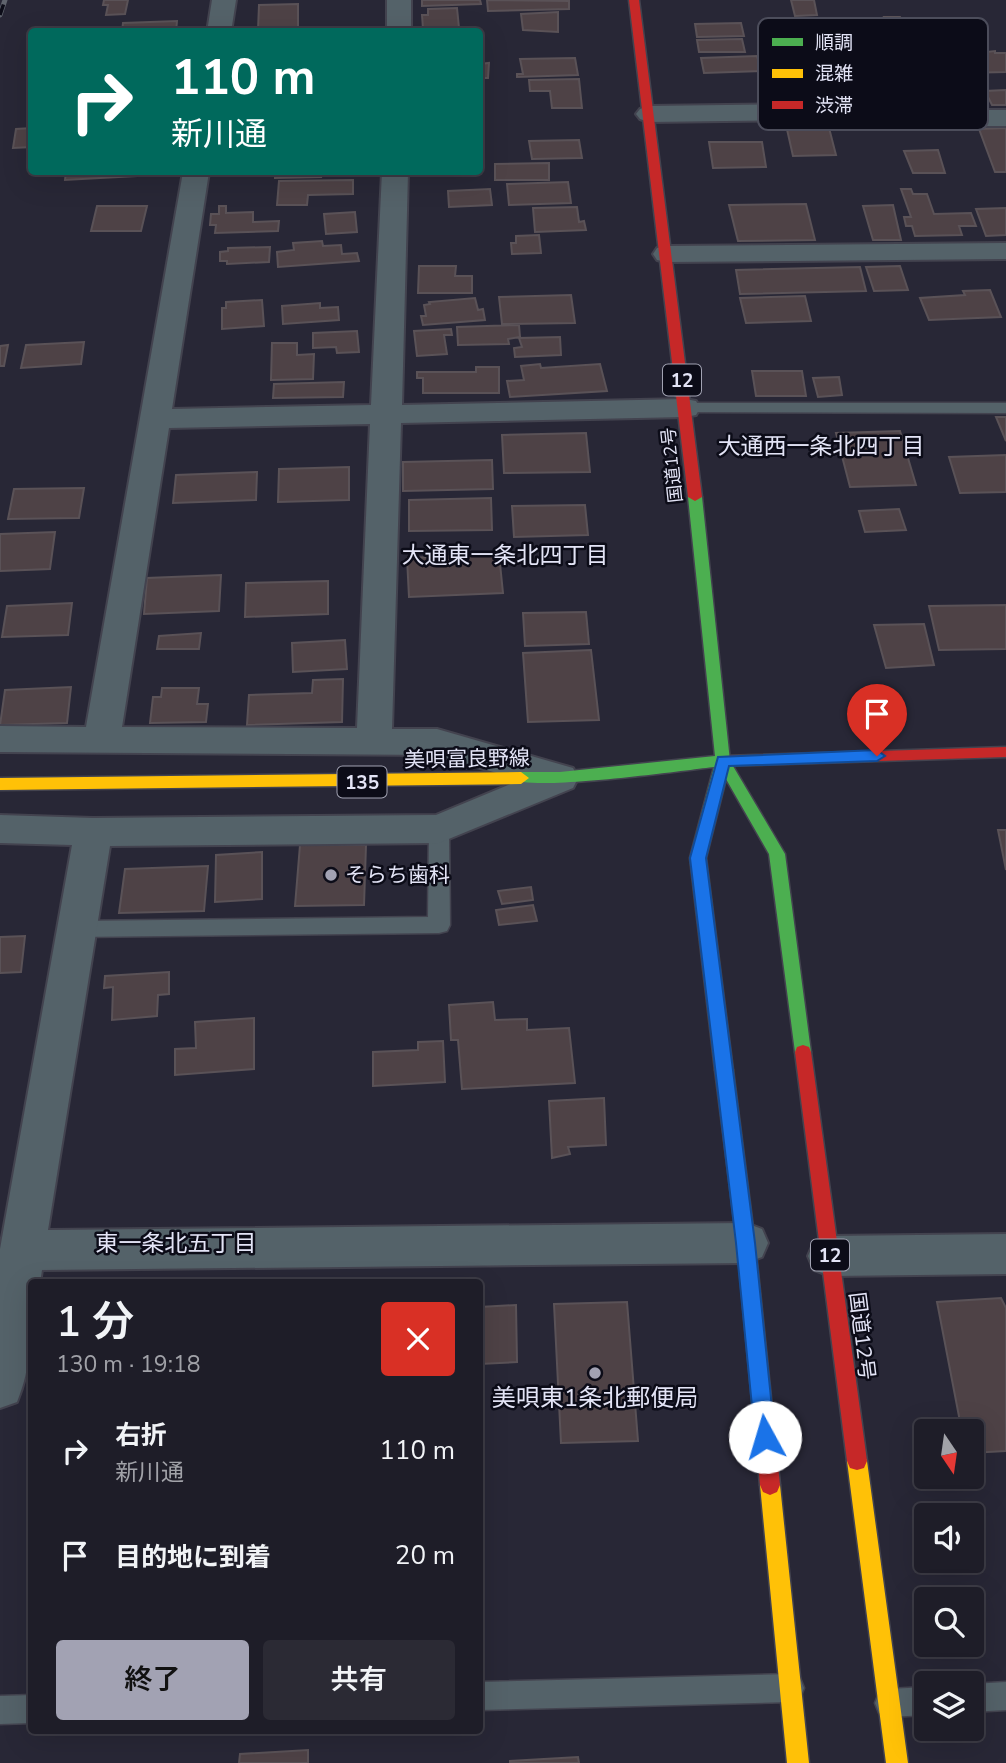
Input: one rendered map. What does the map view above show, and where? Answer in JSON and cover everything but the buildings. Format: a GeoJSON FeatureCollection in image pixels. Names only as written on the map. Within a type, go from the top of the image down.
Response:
{"type":"FeatureCollection","features":[{"type":"Feature","properties":{"kind":"main road","name":"国道12号"},"geometry":{"type":"LineString","coordinates":[[634,0],[667,254],[723,761],[698,858],[746,1243],[797,1763]]}},
{"type":"Feature","properties":{"kind":"main road","name":"美唄富良野線"},"geometry":{"type":"LineString","coordinates":[[0,784],[560,778],[723,761],[1006,752]]}},
{"type":"Feature","properties":{"kind":"main road","name":"国道12号"},"geometry":{"type":"LineString","coordinates":[[723,761],[777,854],[897,1763]]}},
{"type":"Feature","properties":{"kind":"street"},"geometry":{"type":"LineString","coordinates":[[220,28],[224,0]]}},
{"type":"Feature","properties":{"kind":"street"},"geometry":{"type":"LineString","coordinates":[[399,0],[399,28]]}},
{"type":"Feature","properties":{"kind":"street"},"geometry":{"type":"LineString","coordinates":[[649,114],[758,113]]}},
{"type":"Feature","properties":{"kind":"street"},"geometry":{"type":"LineString","coordinates":[[988,118],[1006,118]]}},
{"type":"Feature","properties":{"kind":"street"},"geometry":{"type":"LineString","coordinates":[[102,740],[197,175]]}},
{"type":"Feature","properties":{"kind":"street"},"geometry":{"type":"LineString","coordinates":[[374,743],[396,175]]}},
{"type":"Feature","properties":{"kind":"street"},"geometry":{"type":"LineString","coordinates":[[667,254],[1006,251]]}},
{"type":"Feature","properties":{"kind":"street"},"geometry":{"type":"LineString","coordinates":[[156,419],[685,408]]}},
{"type":"Feature","properties":{"kind":"street"},"geometry":{"type":"LineString","coordinates":[[0,739],[438,742],[560,778]]}},
{"type":"Feature","properties":{"kind":"street"},"geometry":{"type":"LineString","coordinates":[[0,829],[93,832],[439,829],[560,778]]}},
{"type":"Feature","properties":{"kind":"street"},"geometry":{"type":"LineString","coordinates":[[0,1386],[93,832]]}},
{"type":"Feature","properties":{"kind":"street"},"geometry":{"type":"LineString","coordinates":[[22,1250],[746,1243]]}},
{"type":"Feature","properties":{"kind":"street"},"geometry":{"type":"LineString","coordinates":[[830,1255],[1006,1254]]}},
{"type":"Feature","properties":{"kind":"lane"},"geometry":{"type":"LineString","coordinates":[[685,408],[1006,408]]}},
{"type":"Feature","properties":{"kind":"lane"},"geometry":{"type":"LineString","coordinates":[[76,929],[439,925],[439,829]]}},
{"type":"Feature","properties":{"kind":"lane"},"geometry":{"type":"LineString","coordinates":[[483,1696],[790,1688]]}},
{"type":"Feature","properties":{"kind":"lane"},"geometry":{"type":"LineString","coordinates":[[984,1697],[1006,1696]]}},
{"type":"Feature","properties":{"kind":"lane"},"geometry":{"type":"LineString","coordinates":[[889,1703],[914,1702]]}},
{"type":"Feature","properties":{"kind":"lane"},"geometry":{"type":"LineString","coordinates":[[0,1710],[28,1709]]}},
{"type":"Feature","properties":{"kind":"railway"},"geometry":{"type":"LineString","coordinates":[[0,15],[5,0]]}},
{"type":"Feature","properties":{"kind":"traffic: fast"},"geometry":{"type":"LineString","coordinates":[[695,497],[723,761],[698,858],[724,1070]]}},
{"type":"Feature","properties":{"kind":"traffic: fast"},"geometry":{"type":"LineString","coordinates":[[521,778],[560,778],[723,761]]}},
{"type":"Feature","properties":{"kind":"traffic: fast"},"geometry":{"type":"LineString","coordinates":[[723,761],[777,854],[803,1052]]}},
{"type":"Feature","properties":{"kind":"traffic: slow"},"geometry":{"type":"LineString","coordinates":[[0,784],[521,778]]}},
{"type":"Feature","properties":{"kind":"traffic: slow"},"geometry":{"type":"LineString","coordinates":[[857,1461],[897,1763]]}},
{"type":"Feature","properties":{"kind":"traffic: slow"},"geometry":{"type":"LineString","coordinates":[[770,1485],[798,1763]]}},
{"type":"Feature","properties":{"kind":"traffic: jam"},"geometry":{"type":"LineString","coordinates":[[634,0],[695,497]]}},
{"type":"Feature","properties":{"kind":"traffic: jam"},"geometry":{"type":"LineString","coordinates":[[723,761],[1006,752]]}},
{"type":"Feature","properties":{"kind":"traffic: jam"},"geometry":{"type":"LineString","coordinates":[[803,1052],[857,1461]]}},
{"type":"Feature","properties":{"kind":"traffic: jam"},"geometry":{"type":"LineString","coordinates":[[724,1070],[746,1243],[770,1485]]}},
{"type":"Feature","properties":{"kind":"place","name":"そらち歯科"},"geometry":{"type":"Point","coordinates":[331,875]}},
{"type":"Feature","properties":{"kind":"place","name":"美唄東1条北郵便局"},"geometry":{"type":"Point","coordinates":[595,1373]}},
{"type":"Feature","properties":{"kind":"district","name":"大通西一条北四丁目"},"geometry":{"type":"Point","coordinates":[821,446]}},
{"type":"Feature","properties":{"kind":"district","name":"大通東一条北四丁目"},"geometry":{"type":"Point","coordinates":[505,555]}},
{"type":"Feature","properties":{"kind":"district","name":"東一条北五丁目"},"geometry":{"type":"Point","coordinates":[176,1243]}},
{"type":"Feature","properties":{"kind":"route"},"geometry":{"type":"LineString","coordinates":[[765,1437],[746,1243],[698,858],[723,761],[877,756]]}}]}
